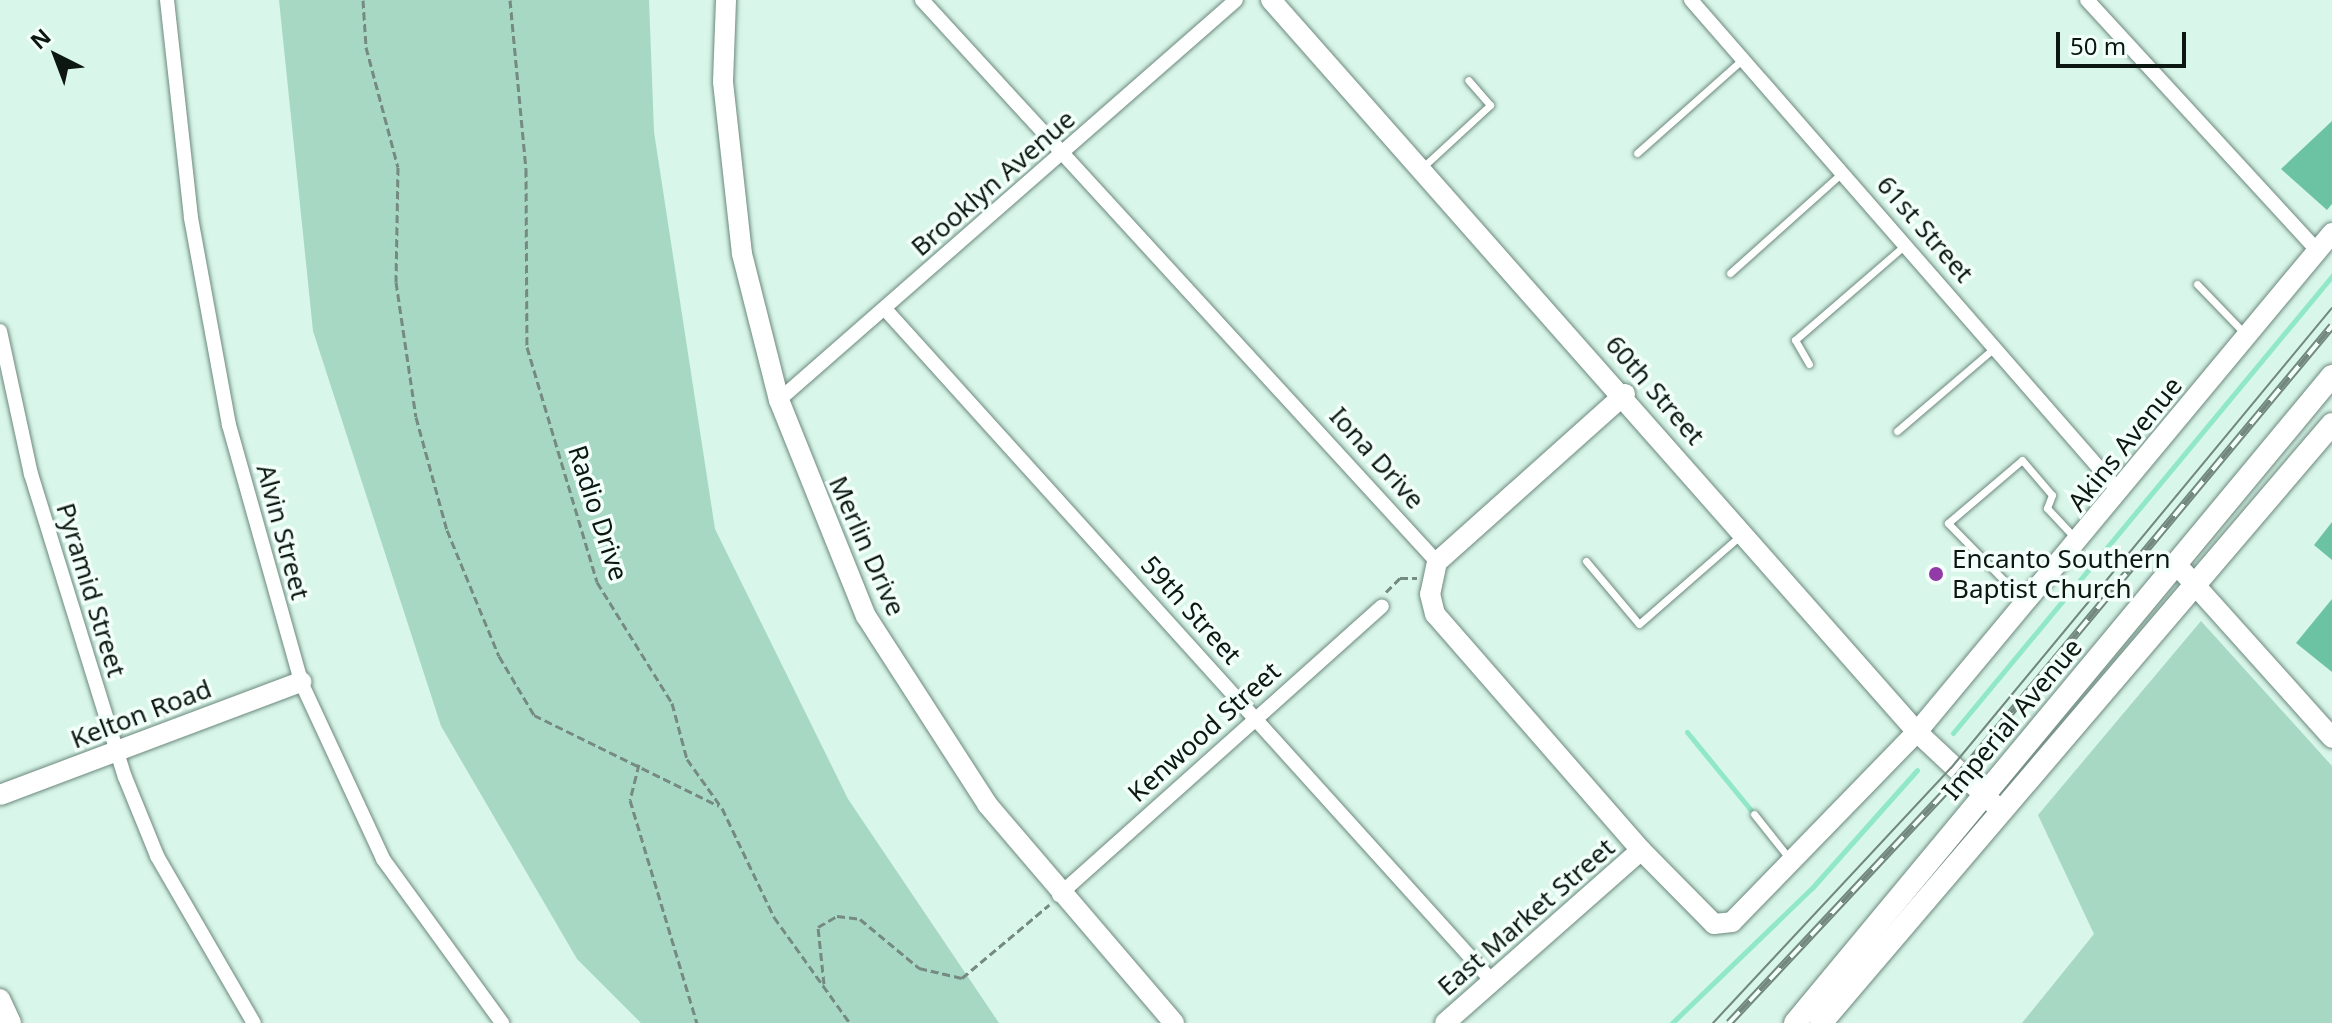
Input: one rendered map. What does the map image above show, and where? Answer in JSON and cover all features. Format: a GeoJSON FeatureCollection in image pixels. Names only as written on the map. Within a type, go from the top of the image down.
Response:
{"type":"FeatureCollection","features":[{"type":"Feature","properties":{"kind":"main road","name":"Imperial Avenue"},"geometry":{"type":"LineString","coordinates":[[1795,1023],[2332,376]]}},
{"type":"Feature","properties":{"kind":"main road","name":"Imperial Avenue"},"geometry":{"type":"LineString","coordinates":[[1821,1023],[2001,811],[2197,588],[2332,424]]}},
{"type":"Feature","properties":{"kind":"street","name":"Alvin Street"},"geometry":{"type":"LineString","coordinates":[[167,0],[191,218],[229,425],[301,682],[383,859],[502,1023]]}},
{"type":"Feature","properties":{"kind":"street","name":"Merlin Drive"},"geometry":{"type":"LineString","coordinates":[[726,0],[723,82],[742,254],[779,400],[866,616],[933,729],[1059,895],[1174,1023]]}},
{"type":"Feature","properties":{"kind":"street","name":"Iona Drive"},"geometry":{"type":"LineString","coordinates":[[922,0],[1063,152],[1435,571]]}},
{"type":"Feature","properties":{"kind":"street","name":"Brooklyn Avenue"},"geometry":{"type":"LineString","coordinates":[[779,400],[1236,0]]}},
{"type":"Feature","properties":{"kind":"street","name":"60th Street"},"geometry":{"type":"LineString","coordinates":[[1271,0],[1424,166],[1917,732],[2001,811]]}},
{"type":"Feature","properties":{"kind":"street","name":"61st Street"},"geometry":{"type":"LineString","coordinates":[[1691,0],[2119,491]]}},
{"type":"Feature","properties":{"kind":"street"},"geometry":{"type":"LineString","coordinates":[[2087,0],[2318,251]]}},
{"type":"Feature","properties":{"kind":"street","name":"Akins Avenue"},"geometry":{"type":"LineString","coordinates":[[1641,850],[1714,924],[1744,915],[1917,732],[2332,233]]}},
{"type":"Feature","properties":{"kind":"street","name":"59th Street"},"geometry":{"type":"LineString","coordinates":[[885,309],[1492,981]]}},
{"type":"Feature","properties":{"kind":"street","name":"Pyramid Street"},"geometry":{"type":"LineString","coordinates":[[0,331],[31,474],[117,750],[157,856],[254,1023]]}},
{"type":"Feature","properties":{"kind":"street"},"geometry":{"type":"LineString","coordinates":[[1625,394],[1435,571],[1435,614],[1641,850]]}},
{"type":"Feature","properties":{"kind":"street"},"geometry":{"type":"LineString","coordinates":[[2177,565],[2332,738]]}},
{"type":"Feature","properties":{"kind":"street","name":"Kenwood Street"},"geometry":{"type":"LineString","coordinates":[[1059,895],[1259,720],[1382,606]]}},
{"type":"Feature","properties":{"kind":"street","name":"Kelton Road"},"geometry":{"type":"LineString","coordinates":[[0,795],[301,682]]}},
{"type":"Feature","properties":{"kind":"street","name":"East Market Street"},"geometry":{"type":"LineString","coordinates":[[1445,1023],[1641,850]]}},
{"type":"Feature","properties":{"kind":"street"},"geometry":{"type":"LineString","coordinates":[[0,999],[8,1022]]}},
{"type":"Feature","properties":{"kind":"lane"},"geometry":{"type":"LineString","coordinates":[[1637,153],[1743,59]]}},
{"type":"Feature","properties":{"kind":"lane"},"geometry":{"type":"LineString","coordinates":[[1424,166],[1490,105],[1468,80]]}},
{"type":"Feature","properties":{"kind":"lane"},"geometry":{"type":"LineString","coordinates":[[1730,273],[1842,173]]}},
{"type":"Feature","properties":{"kind":"lane"},"geometry":{"type":"LineString","coordinates":[[1809,364],[1795,340],[1904,246]]}},
{"type":"Feature","properties":{"kind":"lane"},"geometry":{"type":"LineString","coordinates":[[2197,284],[2247,336]]}},
{"type":"Feature","properties":{"kind":"lane"},"geometry":{"type":"LineString","coordinates":[[1897,431],[1993,349]]}},
{"type":"Feature","properties":{"kind":"lane"},"geometry":{"type":"LineString","coordinates":[[2026,604],[1948,523],[2022,460],[2052,495],[2047,508],[2078,542]]}},
{"type":"Feature","properties":{"kind":"lane"},"geometry":{"type":"LineString","coordinates":[[1586,561],[1639,624],[1745,532]]}},
{"type":"Feature","properties":{"kind":"lane"},"geometry":{"type":"LineString","coordinates":[[1754,814],[1793,863]]}},
{"type":"Feature","properties":{"kind":"path"},"geometry":{"type":"LineString","coordinates":[[363,0],[366,47],[398,167],[396,282],[416,417],[447,530],[499,656],[534,715],[639,764],[722,808]]}},
{"type":"Feature","properties":{"kind":"path","name":"Radio Drive"},"geometry":{"type":"LineString","coordinates":[[510,0],[526,169],[527,347],[597,582],[672,703],[687,759],[722,808],[774,917],[850,1023]]}},
{"type":"Feature","properties":{"kind":"path"},"geometry":{"type":"LineString","coordinates":[[1382,606],[1382,595],[1400,578],[1435,571]]}},
{"type":"Feature","properties":{"kind":"path"},"geometry":{"type":"LineString","coordinates":[[639,764],[630,800],[697,1023]]}},
{"type":"Feature","properties":{"kind":"path"},"geometry":{"type":"LineString","coordinates":[[824,987],[818,927],[837,916],[860,919],[919,968],[962,978],[1059,895]]}},
{"type":"Feature","properties":{"kind":"green space"},"geometry":{"type":"Polygon","coordinates":[[[279,0],[649,0],[654,132],[715,529],[848,799],[999,1023],[641,1023],[577,959],[441,726],[313,331],[279,0]]]}},
{"type":"Feature","properties":{"kind":"green space"},"geometry":{"type":"Polygon","coordinates":[[[2201,621],[2332,766],[2332,1023],[2022,1023],[2094,934],[2038,815],[2201,621]]]}},
{"type":"Feature","properties":{"kind":"building"},"geometry":{"type":"Polygon","coordinates":[[[2332,121],[2332,204],[2327,210],[2281,169],[2332,121]]]}},
{"type":"Feature","properties":{"kind":"building"},"geometry":{"type":"Polygon","coordinates":[[[2332,522],[2332,560],[2314,545],[2332,522]]]}},
{"type":"Feature","properties":{"kind":"building"},"geometry":{"type":"Polygon","coordinates":[[[2332,599],[2332,672],[2296,643],[2332,599]]]}},
{"type":"Feature","properties":{"kind":"waterway"},"geometry":{"type":"LineString","coordinates":[[1953,733],[2332,276]]}},
{"type":"Feature","properties":{"kind":"waterway"},"geometry":{"type":"LineString","coordinates":[[1687,732],[1754,814]]}},
{"type":"Feature","properties":{"kind":"waterway"},"geometry":{"type":"LineString","coordinates":[[1672,1023],[1812,888],[1917,770]]}},
{"type":"Feature","properties":{"kind":"tram line"},"geometry":{"type":"LineString","coordinates":[[1713,1023],[1951,768],[2332,308]]}},
{"type":"Feature","properties":{"kind":"railway"},"geometry":{"type":"LineString","coordinates":[[1729,1023],[1944,793],[2332,326]]}},
{"type":"Feature","properties":{"kind":"place","name":"Encanto Southern Baptist Church"},"geometry":{"type":"Point","coordinates":[1936,574]}}]}
